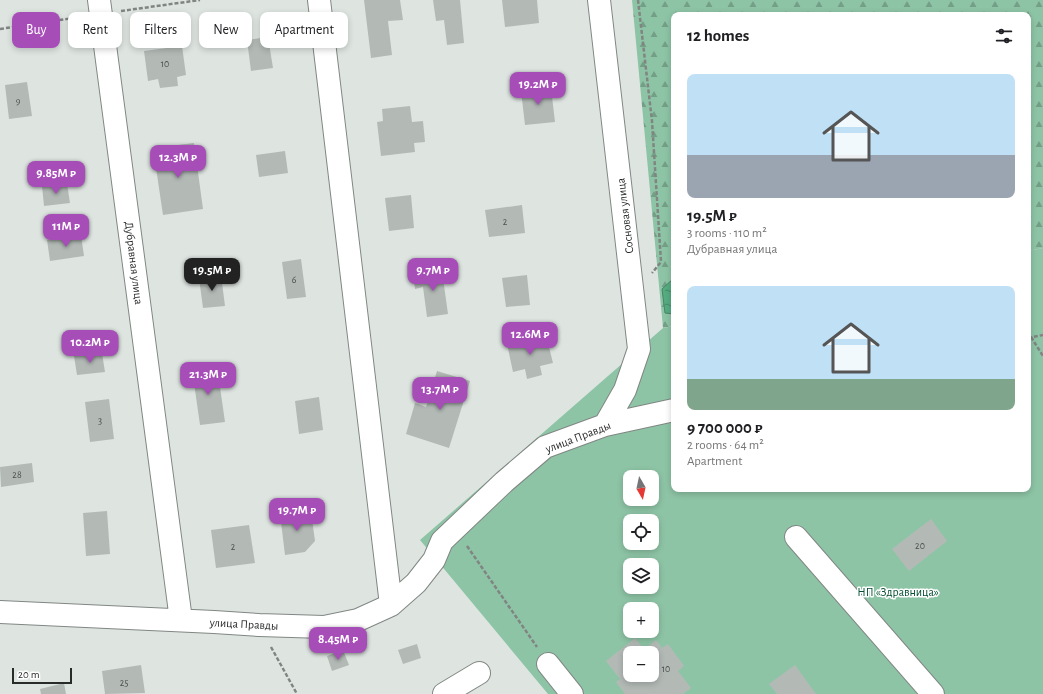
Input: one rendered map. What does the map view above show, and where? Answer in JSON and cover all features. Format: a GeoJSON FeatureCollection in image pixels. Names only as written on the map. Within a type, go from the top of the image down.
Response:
{"type":"FeatureCollection","features":[{"type":"Feature","properties":{"kind":"street","name":"Дубравная улица"},"geometry":{"type":"LineString","coordinates":[[99,0],[180,620]]}},
{"type":"Feature","properties":{"kind":"street"},"geometry":{"type":"LineString","coordinates":[[319,0],[391,605]]}},
{"type":"Feature","properties":{"kind":"street","name":"Сосновая улица"},"geometry":{"type":"LineString","coordinates":[[600,0],[639,349],[624,390],[605,425]]}},
{"type":"Feature","properties":{"kind":"street","name":"улица Правды"},"geometry":{"type":"LineString","coordinates":[[0,612],[180,620],[259,626],[324,627],[358,620],[391,605],[416,583],[434,560],[442,541],[504,482],[545,447],[605,425],[671,411]]}},
{"type":"Feature","properties":{"kind":"street"},"geometry":{"type":"LineString","coordinates":[[796,537],[932,694]]}},
{"type":"Feature","properties":{"kind":"street"},"geometry":{"type":"LineString","coordinates":[[548,664],[572,694]]}},
{"type":"Feature","properties":{"kind":"street"},"geometry":{"type":"LineString","coordinates":[[444,694],[479,673]]}},
{"type":"Feature","properties":{"kind":"path"},"geometry":{"type":"LineString","coordinates":[[634,294],[661,262],[652,121],[638,0]]}},
{"type":"Feature","properties":{"kind":"path"},"geometry":{"type":"LineString","coordinates":[[1031,338],[1043,335]]}},
{"type":"Feature","properties":{"kind":"path"},"geometry":{"type":"LineString","coordinates":[[1031,339],[1043,356]]}},
{"type":"Feature","properties":{"kind":"path"},"geometry":{"type":"LineString","coordinates":[[455,529],[548,664]]}},
{"type":"Feature","properties":{"kind":"path"},"geometry":{"type":"LineString","coordinates":[[259,626],[297,694]]}},
{"type":"Feature","properties":{"kind":"green space"},"geometry":{"type":"Polygon","coordinates":[[[632,0],[1043,0],[1043,248],[1031,250],[1031,12],[671,12],[671,327],[663,328],[632,0]]]}},
{"type":"Feature","properties":{"kind":"green space","name":"НП «Здравница»"},"geometry":{"type":"Polygon","coordinates":[[[1043,248],[1043,694],[548,694],[420,540],[663,328],[671,327],[671,492],[1031,492],[1031,250],[1043,248]]]}},
{"type":"Feature","properties":{"kind":"water"},"geometry":{"type":"Polygon","coordinates":[[[671,281],[671,314],[665,313],[662,289],[671,281]]]}},
{"type":"Feature","properties":{"kind":"building"},"geometry":{"type":"Polygon","coordinates":[[[364,0],[400,0],[403,20],[388,21],[392,55],[371,58],[364,0]]]}},
{"type":"Feature","properties":{"kind":"building"},"geometry":{"type":"Polygon","coordinates":[[[433,0],[460,0],[464,43],[447,45],[444,20],[436,21],[433,0]]]}},
{"type":"Feature","properties":{"kind":"building"},"geometry":{"type":"Polygon","coordinates":[[[502,0],[537,0],[539,23],[505,27],[502,0]]]}},
{"type":"Feature","properties":{"kind":"building"},"geometry":{"type":"Polygon","coordinates":[[[260,38],[260,48],[270,48],[273,68],[251,71],[248,48],[252,48],[252,39],[260,38]]]}},
{"type":"Feature","properties":{"kind":"building"},"geometry":{"type":"Polygon","coordinates":[[[167,48],[182,48],[186,75],[177,77],[178,86],[160,88],[158,79],[148,81],[144,51],[167,48]]]}},
{"type":"Feature","properties":{"kind":"building"},"geometry":{"type":"Polygon","coordinates":[[[27,82],[32,116],[9,119],[5,85],[27,82]]]}},
{"type":"Feature","properties":{"kind":"building"},"geometry":{"type":"Polygon","coordinates":[[[551,88],[555,122],[525,125],[521,91],[551,88]]]}},
{"type":"Feature","properties":{"kind":"building"},"geometry":{"type":"Polygon","coordinates":[[[410,106],[412,122],[423,121],[425,142],[414,143],[415,152],[381,156],[377,122],[383,121],[382,109],[410,106]]]}},
{"type":"Feature","properties":{"kind":"building"},"geometry":{"type":"Polygon","coordinates":[[[194,143],[203,209],[163,215],[153,148],[194,143]]]}},
{"type":"Feature","properties":{"kind":"building"},"geometry":{"type":"Polygon","coordinates":[[[285,151],[288,173],[259,177],[256,155],[285,151]]]}},
{"type":"Feature","properties":{"kind":"building"},"geometry":{"type":"Polygon","coordinates":[[[67,183],[70,203],[44,206],[42,186],[67,183]]]}},
{"type":"Feature","properties":{"kind":"building"},"geometry":{"type":"Polygon","coordinates":[[[411,195],[414,228],[389,231],[385,198],[411,195]]]}},
{"type":"Feature","properties":{"kind":"building"},"geometry":{"type":"Polygon","coordinates":[[[522,205],[525,233],[489,237],[485,210],[522,205]]]}},
{"type":"Feature","properties":{"kind":"building"},"geometry":{"type":"Polygon","coordinates":[[[81,235],[84,256],[50,261],[47,240],[81,235]]]}},
{"type":"Feature","properties":{"kind":"building"},"geometry":{"type":"Polygon","coordinates":[[[301,259],[306,297],[287,299],[282,262],[301,259]]]}},
{"type":"Feature","properties":{"kind":"building"},"geometry":{"type":"Polygon","coordinates":[[[442,271],[448,314],[427,317],[423,287],[415,289],[413,274],[442,271]]]}},
{"type":"Feature","properties":{"kind":"building"},"geometry":{"type":"Polygon","coordinates":[[[221,275],[225,306],[203,308],[199,278],[221,275]]]}},
{"type":"Feature","properties":{"kind":"building"},"geometry":{"type":"Polygon","coordinates":[[[527,275],[530,305],[506,307],[502,278],[527,275]]]}},
{"type":"Feature","properties":{"kind":"building"},"geometry":{"type":"Polygon","coordinates":[[[546,335],[553,363],[540,366],[542,375],[527,379],[525,369],[513,372],[507,344],[546,335]]]}},
{"type":"Feature","properties":{"kind":"building"},"geometry":{"type":"Polygon","coordinates":[[[102,353],[105,372],[77,375],[74,356],[102,353]]]}},
{"type":"Feature","properties":{"kind":"building"},"geometry":{"type":"Polygon","coordinates":[[[217,366],[225,422],[200,425],[192,369],[217,366]]]}},
{"type":"Feature","properties":{"kind":"building"},"geometry":{"type":"Polygon","coordinates":[[[437,371],[470,381],[449,448],[406,434],[415,403],[426,407],[437,371]]]}},
{"type":"Feature","properties":{"kind":"building"},"geometry":{"type":"Polygon","coordinates":[[[319,397],[323,430],[299,434],[295,401],[319,397]]]}},
{"type":"Feature","properties":{"kind":"building"},"geometry":{"type":"Polygon","coordinates":[[[109,399],[114,439],[90,442],[85,402],[109,399]]]}},
{"type":"Feature","properties":{"kind":"building"},"geometry":{"type":"Polygon","coordinates":[[[32,463],[34,482],[1,487],[0,467],[32,463]]]}},
{"type":"Feature","properties":{"kind":"building"},"geometry":{"type":"Polygon","coordinates":[[[107,511],[110,554],[86,556],[83,513],[107,511]]]}},
{"type":"Feature","properties":{"kind":"building"},"geometry":{"type":"Polygon","coordinates":[[[299,511],[312,519],[315,541],[305,552],[285,555],[280,514],[299,511]]]}},
{"type":"Feature","properties":{"kind":"building"},"geometry":{"type":"Polygon","coordinates":[[[931,519],[947,541],[909,571],[892,549],[931,519]]]}},
{"type":"Feature","properties":{"kind":"building"},"geometry":{"type":"Polygon","coordinates":[[[249,525],[255,563],[216,568],[211,530],[249,525]]]}},
{"type":"Feature","properties":{"kind":"building"},"geometry":{"type":"Polygon","coordinates":[[[635,638],[642,646],[625,646],[635,638]]]}},
{"type":"Feature","properties":{"kind":"building"},"geometry":{"type":"Polygon","coordinates":[[[656,640],[662,648],[668,644],[684,666],[678,671],[691,688],[683,694],[625,694],[616,682],[620,679],[606,661],[623,648],[623,682],[659,682],[659,646],[648,646],[656,640]]]}},
{"type":"Feature","properties":{"kind":"building"},"geometry":{"type":"Polygon","coordinates":[[[417,644],[421,658],[403,664],[398,650],[417,644]]]}},
{"type":"Feature","properties":{"kind":"building"},"geometry":{"type":"Polygon","coordinates":[[[343,650],[349,665],[332,671],[327,656],[343,650]]]}},
{"type":"Feature","properties":{"kind":"building"},"geometry":{"type":"Polygon","coordinates":[[[141,665],[145,693],[105,694],[102,671],[141,665]]]}},
{"type":"Feature","properties":{"kind":"building"},"geometry":{"type":"Polygon","coordinates":[[[795,665],[816,694],[777,694],[769,684],[795,665]]]}},
{"type":"Feature","properties":{"kind":"building"},"geometry":{"type":"Polygon","coordinates":[[[64,683],[66,694],[41,694],[40,689],[64,683]]]}}]}
